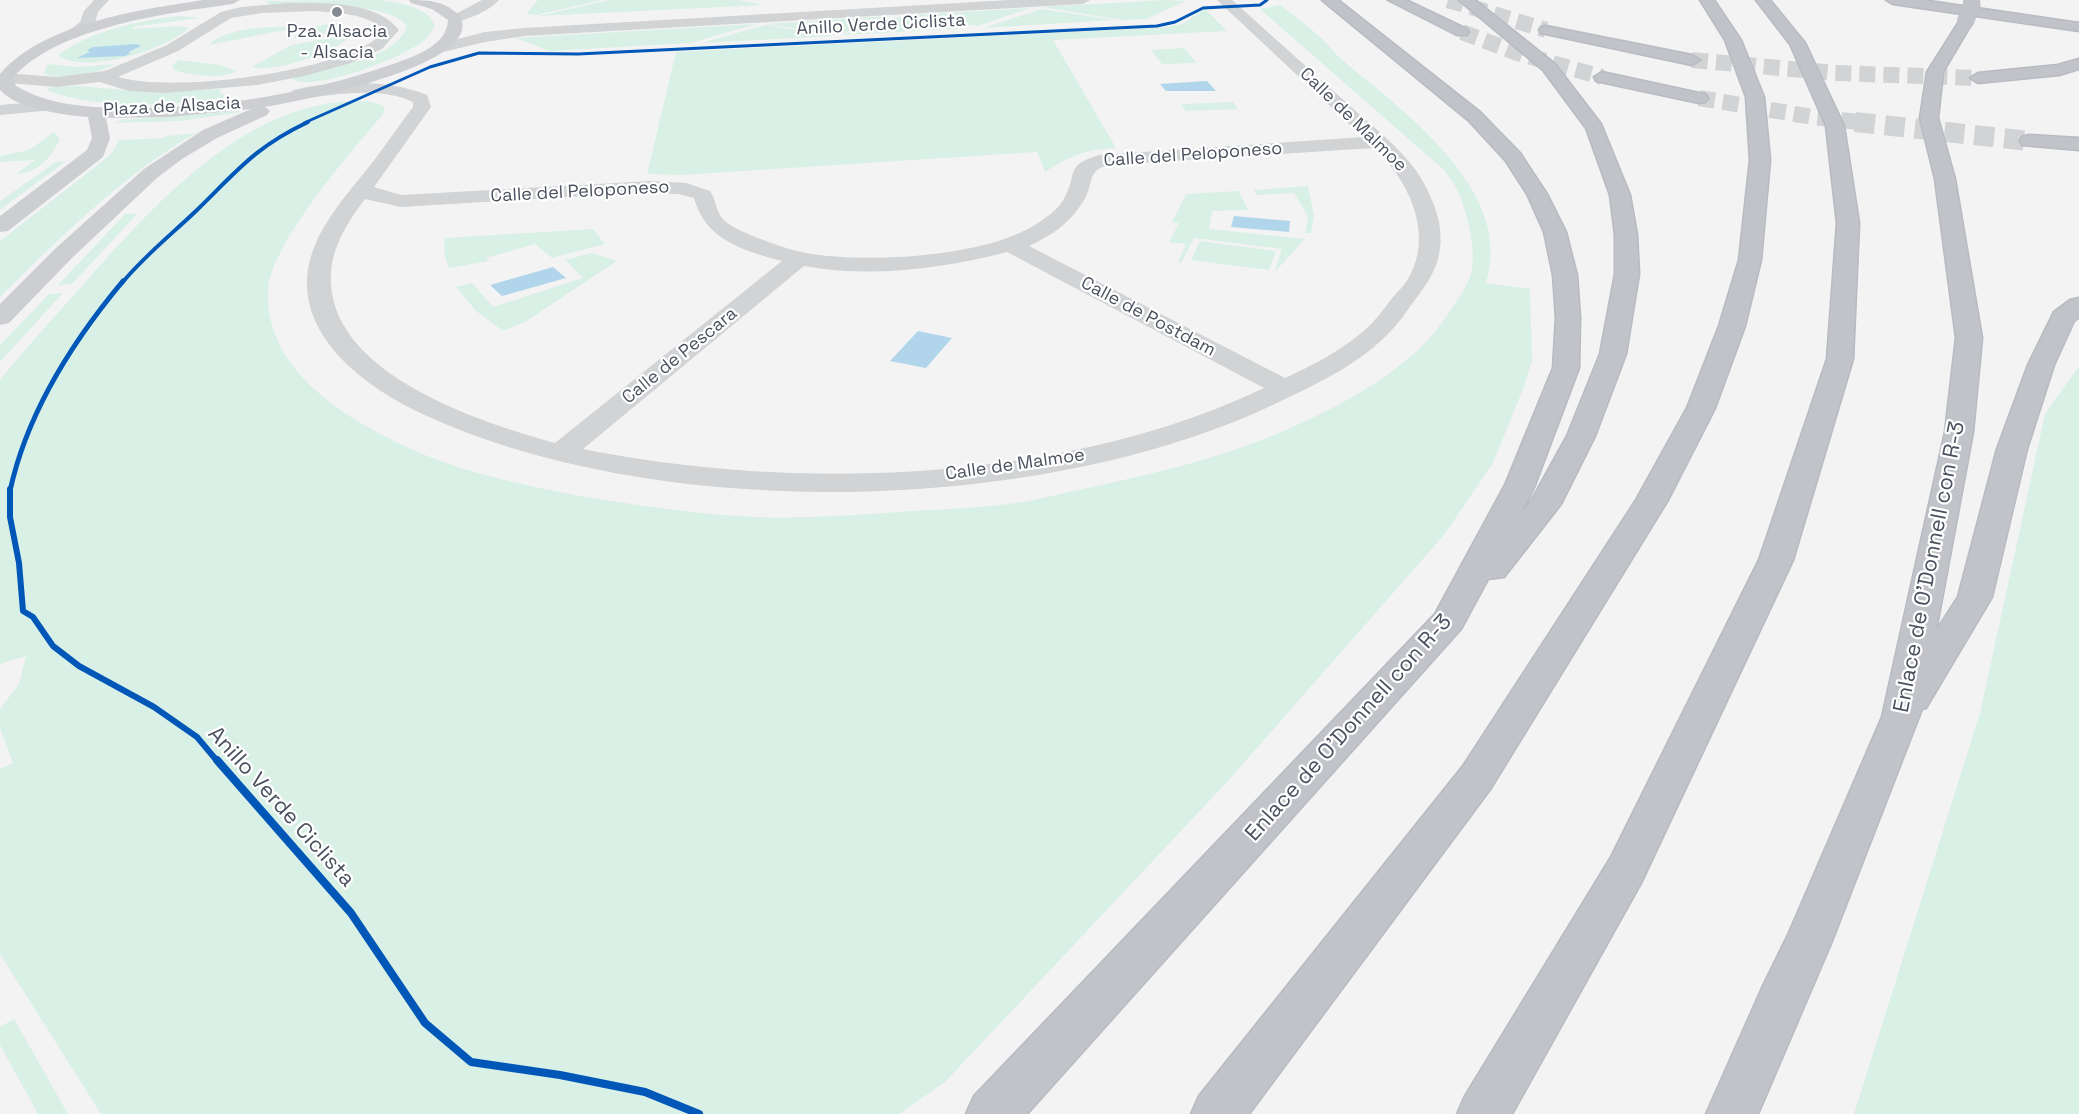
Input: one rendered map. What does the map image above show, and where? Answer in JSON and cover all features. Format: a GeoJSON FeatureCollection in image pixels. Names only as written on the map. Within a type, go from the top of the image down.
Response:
{"type":"FeatureCollection","features":[{"type":"Feature","properties":{"kind":"highway","name":"Enlace de O'Donnell con R-3"},"geometry":{"type":"LineString","coordinates":[[992,1114],[1449,621],[1520,485],[1566,368],[1568,318],[1565,275],[1555,232],[1537,194],[1513,157],[1474,116],[1329,0]]}},
{"type":"Feature","properties":{"kind":"highway"},"geometry":{"type":"LineString","coordinates":[[1395,0],[1462,32]]}},
{"type":"Feature","properties":{"kind":"highway"},"geometry":{"type":"LineString","coordinates":[[1449,621],[1545,504],[1581,436],[1613,354],[1627,274],[1626,236],[1620,195],[1595,128],[1549,67],[1466,0]]}},
{"type":"Feature","properties":{"kind":"highway"},"geometry":{"type":"LineString","coordinates":[[1217,1114],[1477,777],[1652,500],[1701,408],[1732,326],[1750,260],[1760,160],[1755,97],[1733,40],[1707,0]]}},
{"type":"Feature","properties":{"kind":"highway"},"geometry":{"type":"LineString","coordinates":[[1893,0],[2079,27]]}},
{"type":"Feature","properties":{"kind":"highway"},"geometry":{"type":"LineString","coordinates":[[1979,0],[2079,14]]}},
{"type":"Feature","properties":{"kind":"highway"},"geometry":{"type":"LineString","coordinates":[[1483,1114],[1626,870],[1776,560],[1840,359],[1848,223],[1835,126],[1797,43],[1764,1]]}},
{"type":"Feature","properties":{"kind":"highway","name":"Enlace de O'Donnell con R-3"},"geometry":{"type":"LineString","coordinates":[[1732,1114],[1809,941],[1901,717],[1959,432],[1969,338],[1945,179],[1929,118],[1935,72],[1968,11]]}},
{"type":"Feature","properties":{"kind":"highway"},"geometry":{"type":"LineString","coordinates":[[1546,30],[1692,60]]}},
{"type":"Feature","properties":{"kind":"highway"},"geometry":{"type":"LineString","coordinates":[[1978,78],[2059,70],[2079,64]]}},
{"type":"Feature","properties":{"kind":"highway"},"geometry":{"type":"LineString","coordinates":[[1602,77],[1699,98]]}},
{"type":"Feature","properties":{"kind":"highway"},"geometry":{"type":"LineString","coordinates":[[2030,141],[2079,144]]}},
{"type":"Feature","properties":{"kind":"highway"},"geometry":{"type":"LineString","coordinates":[[1901,717],[1975,597],[2012,449],[2041,365],[2063,317],[2079,305]]}},
{"type":"Feature","properties":{"kind":"highway"},"geometry":{"type":"LineString","coordinates":[[2041,365],[2079,329]]}},
{"type":"Feature","properties":{"kind":"main road"},"geometry":{"type":"LineString","coordinates":[[19,44],[70,35],[150,14],[233,0]]}},
{"type":"Feature","properties":{"kind":"main road"},"geometry":{"type":"LineString","coordinates":[[416,0],[445,9],[455,19],[452,36],[439,48]]}},
{"type":"Feature","properties":{"kind":"main road"},"geometry":{"type":"LineString","coordinates":[[2,79],[17,62],[31,52],[70,35]]}},
{"type":"Feature","properties":{"kind":"main road","name":"Plaza de Alsacia"},"geometry":{"type":"LineString","coordinates":[[2,79],[8,89],[23,99],[47,106],[96,112],[191,109],[296,95],[362,79],[396,68],[439,48]]}},
{"type":"Feature","properties":{"kind":"main road"},"geometry":{"type":"LineString","coordinates":[[0,318],[64,253],[175,154],[210,134],[296,95]]}},
{"type":"Feature","properties":{"kind":"main road"},"geometry":{"type":"LineString","coordinates":[[0,226],[96,153],[101,138],[96,112]]}},
{"type":"Feature","properties":{"kind":"street"},"geometry":{"type":"LineString","coordinates":[[70,35],[85,28],[91,18],[91,11],[102,0]]}},
{"type":"Feature","properties":{"kind":"street"},"geometry":{"type":"LineString","coordinates":[[455,19],[492,0]]}},
{"type":"Feature","properties":{"kind":"street"},"geometry":{"type":"LineString","coordinates":[[455,19],[530,23],[929,0]]}},
{"type":"Feature","properties":{"kind":"street"},"geometry":{"type":"LineString","coordinates":[[439,48],[485,37],[524,32],[1083,0]]}},
{"type":"Feature","properties":{"kind":"street","name":"Calle de Malmoe"},"geometry":{"type":"LineString","coordinates":[[296,95],[365,89],[411,93],[421,99],[422,107],[347,206],[332,232],[322,265],[319,289],[335,333],[381,380],[406,396],[468,426],[520,442],[676,474],[773,480],[864,481],[1019,468],[1164,437],[1249,407],[1328,369],[1381,329],[1422,276],[1429,244],[1429,215],[1412,176],[1396,158],[1224,0]]}},
{"type":"Feature","properties":{"kind":"street"},"geometry":{"type":"LineString","coordinates":[[2,79],[51,82],[110,75],[172,47],[208,28],[224,16],[260,9],[327,8],[374,15],[385,20],[392,30],[390,36],[375,47],[352,58],[308,71],[259,81],[211,86],[159,87],[119,84],[106,80],[110,75]]}},
{"type":"Feature","properties":{"kind":"street"},"geometry":{"type":"LineString","coordinates":[[150,14],[200,10],[219,12],[224,16]]}},
{"type":"Feature","properties":{"kind":"street"},"geometry":{"type":"LineString","coordinates":[[259,81],[282,85],[296,95]]}},
{"type":"Feature","properties":{"kind":"street"},"geometry":{"type":"LineString","coordinates":[[0,110],[47,106]]}},
{"type":"Feature","properties":{"kind":"street","name":"Calle del Peloponeso"},"geometry":{"type":"LineString","coordinates":[[362,189],[381,198],[401,201],[634,187],[669,186],[691,189],[703,195],[713,221],[730,234],[776,253],[799,259],[853,264],[883,263],[945,257],[1010,245],[1058,219],[1072,205],[1082,186],[1081,174],[1091,164],[1106,159],[1377,142]]}},
{"type":"Feature","properties":{"kind":"street"},"geometry":{"type":"LineString","coordinates":[[332,232],[360,214],[401,201]]}},
{"type":"Feature","properties":{"kind":"street","name":"Calle de Postdam"},"geometry":{"type":"LineString","coordinates":[[1010,245],[1285,389]]}},
{"type":"Feature","properties":{"kind":"street","name":"Calle de Pescara"},"geometry":{"type":"LineString","coordinates":[[562,452],[799,259]]}},
{"type":"Feature","properties":{"kind":"green space"},"geometry":{"type":"Polygon","coordinates":[[[380,0],[403,4],[419,10],[431,19],[435,26],[427,38],[417,46],[361,71],[319,81],[303,82],[292,79],[373,56],[400,39],[407,26],[397,18],[363,8],[321,5],[268,6],[270,4],[265,1],[380,0]]]}},
{"type":"Feature","properties":{"kind":"green space"},"geometry":{"type":"Polygon","coordinates":[[[538,0],[602,0],[536,15],[526,14],[538,0]]]}},
{"type":"Feature","properties":{"kind":"green space"},"geometry":{"type":"Polygon","coordinates":[[[610,0],[738,0],[764,5],[538,16],[610,0]]]}},
{"type":"Feature","properties":{"kind":"green space"},"geometry":{"type":"Polygon","coordinates":[[[1165,0],[1186,1],[1146,19],[1122,20],[1042,7],[1165,0]]]}},
{"type":"Feature","properties":{"kind":"green space"},"geometry":{"type":"Polygon","coordinates":[[[1280,5],[1325,41],[1341,59],[1421,128],[1447,155],[1469,185],[1484,216],[1491,249],[1486,283],[1530,289],[1532,361],[1493,463],[1444,535],[1227,782],[945,1082],[899,1114],[101,1114],[0,954],[0,769],[13,763],[0,728],[0,709],[19,684],[26,656],[0,664],[0,380],[107,258],[164,198],[230,145],[265,124],[302,109],[341,102],[376,103],[385,108],[383,114],[333,174],[297,224],[272,271],[268,291],[269,314],[275,335],[285,354],[314,388],[349,416],[394,441],[474,472],[586,497],[670,509],[755,517],[809,517],[975,507],[1026,501],[1192,463],[1249,445],[1306,421],[1334,407],[1396,369],[1435,331],[1467,285],[1473,266],[1472,244],[1465,210],[1452,181],[1444,170],[1260,9],[1280,5]]]}},
{"type":"Feature","properties":{"kind":"green space"},"geometry":{"type":"Polygon","coordinates":[[[1030,8],[978,26],[908,15],[1030,8]]]}},
{"type":"Feature","properties":{"kind":"green space"},"geometry":{"type":"Polygon","coordinates":[[[1042,9],[1114,20],[983,28],[1042,9]]]}},
{"type":"Feature","properties":{"kind":"green space"},"geometry":{"type":"Polygon","coordinates":[[[1205,9],[1227,31],[1053,40],[1116,148],[1079,154],[1045,172],[1037,152],[681,175],[647,174],[676,52],[1169,27],[1182,24],[1205,9]]]}},
{"type":"Feature","properties":{"kind":"green space"},"geometry":{"type":"Polygon","coordinates":[[[180,16],[199,18],[133,27],[133,29],[179,26],[189,28],[163,44],[145,51],[106,61],[87,63],[71,61],[58,55],[85,39],[116,28],[180,16]]]}},
{"type":"Feature","properties":{"kind":"green space"},"geometry":{"type":"Polygon","coordinates":[[[890,16],[838,35],[766,24],[890,16]]]}},
{"type":"Feature","properties":{"kind":"green space"},"geometry":{"type":"Polygon","coordinates":[[[898,17],[968,28],[842,35],[898,17]]]}},
{"type":"Feature","properties":{"kind":"green space"},"geometry":{"type":"Polygon","coordinates":[[[339,22],[348,30],[295,39],[295,36],[312,27],[339,22]]]}},
{"type":"Feature","properties":{"kind":"green space"},"geometry":{"type":"Polygon","coordinates":[[[756,24],[691,43],[550,51],[515,38],[756,24]]]}},
{"type":"Feature","properties":{"kind":"green space"},"geometry":{"type":"Polygon","coordinates":[[[766,25],[834,36],[701,43],[766,25]]]}},
{"type":"Feature","properties":{"kind":"green space"},"geometry":{"type":"Polygon","coordinates":[[[269,27],[289,27],[285,30],[209,45],[224,35],[234,32],[269,27]]]}},
{"type":"Feature","properties":{"kind":"green space"},"geometry":{"type":"Polygon","coordinates":[[[342,36],[349,38],[329,50],[302,60],[275,67],[252,67],[291,45],[342,36]]]}},
{"type":"Feature","properties":{"kind":"green space"},"geometry":{"type":"Polygon","coordinates":[[[1184,48],[1197,63],[1162,64],[1151,50],[1184,48]]]}},
{"type":"Feature","properties":{"kind":"green space"},"geometry":{"type":"Polygon","coordinates":[[[179,60],[220,65],[236,71],[216,76],[187,74],[174,70],[172,65],[179,60]]]}},
{"type":"Feature","properties":{"kind":"green space"},"geometry":{"type":"Polygon","coordinates":[[[48,64],[76,67],[116,64],[99,71],[61,77],[44,73],[48,64]]]}},
{"type":"Feature","properties":{"kind":"green space"},"geometry":{"type":"Polygon","coordinates":[[[78,86],[147,92],[220,89],[220,93],[228,97],[184,103],[136,104],[88,101],[46,90],[52,87],[78,86]]]}},
{"type":"Feature","properties":{"kind":"green space"},"geometry":{"type":"Polygon","coordinates":[[[1233,102],[1238,109],[1186,111],[1181,104],[1233,102]]]}},
{"type":"Feature","properties":{"kind":"green space"},"geometry":{"type":"Polygon","coordinates":[[[241,112],[180,121],[115,123],[122,120],[241,112]]]}},
{"type":"Feature","properties":{"kind":"green space"},"geometry":{"type":"Polygon","coordinates":[[[54,132],[60,139],[48,158],[31,171],[16,174],[35,160],[0,162],[0,156],[29,150],[54,132]]]}},
{"type":"Feature","properties":{"kind":"green space"},"geometry":{"type":"Polygon","coordinates":[[[196,133],[142,168],[117,188],[69,230],[0,297],[0,241],[112,153],[119,140],[164,138],[196,133]]]}},
{"type":"Feature","properties":{"kind":"green space"},"geometry":{"type":"Polygon","coordinates":[[[66,161],[0,210],[0,201],[56,162],[66,161]]]}},
{"type":"Feature","properties":{"kind":"green space"},"geometry":{"type":"Polygon","coordinates":[[[1308,186],[1314,216],[1311,233],[1305,233],[1308,216],[1294,193],[1256,195],[1254,190],[1308,186]]]}},
{"type":"Feature","properties":{"kind":"green space"},"geometry":{"type":"Polygon","coordinates":[[[1239,191],[1248,210],[1212,211],[1209,229],[1305,239],[1274,273],[1282,249],[1194,238],[1181,263],[1178,262],[1186,244],[1169,242],[1179,223],[1172,222],[1186,194],[1239,191]]]}},
{"type":"Feature","properties":{"kind":"green space"},"geometry":{"type":"Polygon","coordinates":[[[138,213],[72,284],[58,285],[125,214],[138,213]]]}},
{"type":"Feature","properties":{"kind":"green space"},"geometry":{"type":"Polygon","coordinates":[[[593,229],[605,244],[552,258],[535,244],[486,258],[489,261],[449,268],[445,256],[444,238],[593,229]]]}},
{"type":"Feature","properties":{"kind":"green space"},"geometry":{"type":"Polygon","coordinates":[[[1200,241],[1276,251],[1269,270],[1191,260],[1200,241]]]}},
{"type":"Feature","properties":{"kind":"green space"},"geometry":{"type":"Polygon","coordinates":[[[592,253],[617,261],[525,322],[503,331],[476,311],[456,287],[472,283],[493,307],[583,278],[565,260],[592,253]]]}},
{"type":"Feature","properties":{"kind":"green space"},"geometry":{"type":"Polygon","coordinates":[[[63,293],[0,362],[0,345],[49,294],[63,293]]]}},
{"type":"Feature","properties":{"kind":"green space"},"geometry":{"type":"Polygon","coordinates":[[[2079,366],[2079,1114],[1854,1114],[1980,713],[2045,414],[2079,366]]]}},
{"type":"Feature","properties":{"kind":"green space"},"geometry":{"type":"Polygon","coordinates":[[[14,1019],[68,1114],[38,1114],[0,1045],[0,1027],[14,1019]]]}},
{"type":"Feature","properties":{"kind":"water"},"geometry":{"type":"Polygon","coordinates":[[[136,44],[141,46],[128,52],[131,53],[125,56],[77,58],[90,52],[87,50],[93,47],[136,44]]]}},
{"type":"Feature","properties":{"kind":"water"},"geometry":{"type":"Polygon","coordinates":[[[1207,81],[1216,91],[1166,91],[1160,84],[1207,81]]]}},
{"type":"Feature","properties":{"kind":"water"},"geometry":{"type":"Polygon","coordinates":[[[1234,216],[1290,221],[1289,232],[1231,227],[1234,216]]]}},
{"type":"Feature","properties":{"kind":"water"},"geometry":{"type":"Polygon","coordinates":[[[553,267],[566,278],[502,296],[490,285],[553,267]]]}},
{"type":"Feature","properties":{"kind":"water"},"geometry":{"type":"Polygon","coordinates":[[[918,331],[952,338],[926,368],[890,361],[918,331]]]}},
{"type":"Feature","properties":{"kind":"tunnel"},"geometry":{"type":"LineString","coordinates":[[1448,0],[1546,30]]}},
{"type":"Feature","properties":{"kind":"tunnel"},"geometry":{"type":"LineString","coordinates":[[1462,32],[1517,53],[1602,77]]}},
{"type":"Feature","properties":{"kind":"tunnel"},"geometry":{"type":"LineString","coordinates":[[1692,60],[1835,73],[1978,78]]}},
{"type":"Feature","properties":{"kind":"tunnel"},"geometry":{"type":"LineString","coordinates":[[1699,98],[1813,117],[1868,123]]}},
{"type":"Feature","properties":{"kind":"tunnel"},"geometry":{"type":"LineString","coordinates":[[1855,122],[2029,141]]}},
{"type":"Feature","properties":{"kind":"cycle path","name":"Anillo Verde Ciclista"},"geometry":{"type":"LineString","coordinates":[[699,1114],[645,1092],[560,1075],[471,1062],[425,1023],[351,913],[197,737],[154,707],[79,666],[53,646],[33,617],[23,611],[19,563],[9,507],[10,489],[19,457],[31,424],[47,392],[85,329],[130,273],[153,248],[197,210],[254,153],[281,135],[310,121],[443,62],[489,52],[553,55],[1157,26],[1175,22],[1203,8],[1219,5],[1260,5],[1267,0]]}},
{"type":"Feature","properties":{"kind":"place","name":"Pza. Alsacia - Alsacia"},"geometry":{"type":"Point","coordinates":[337,12]}}]}
